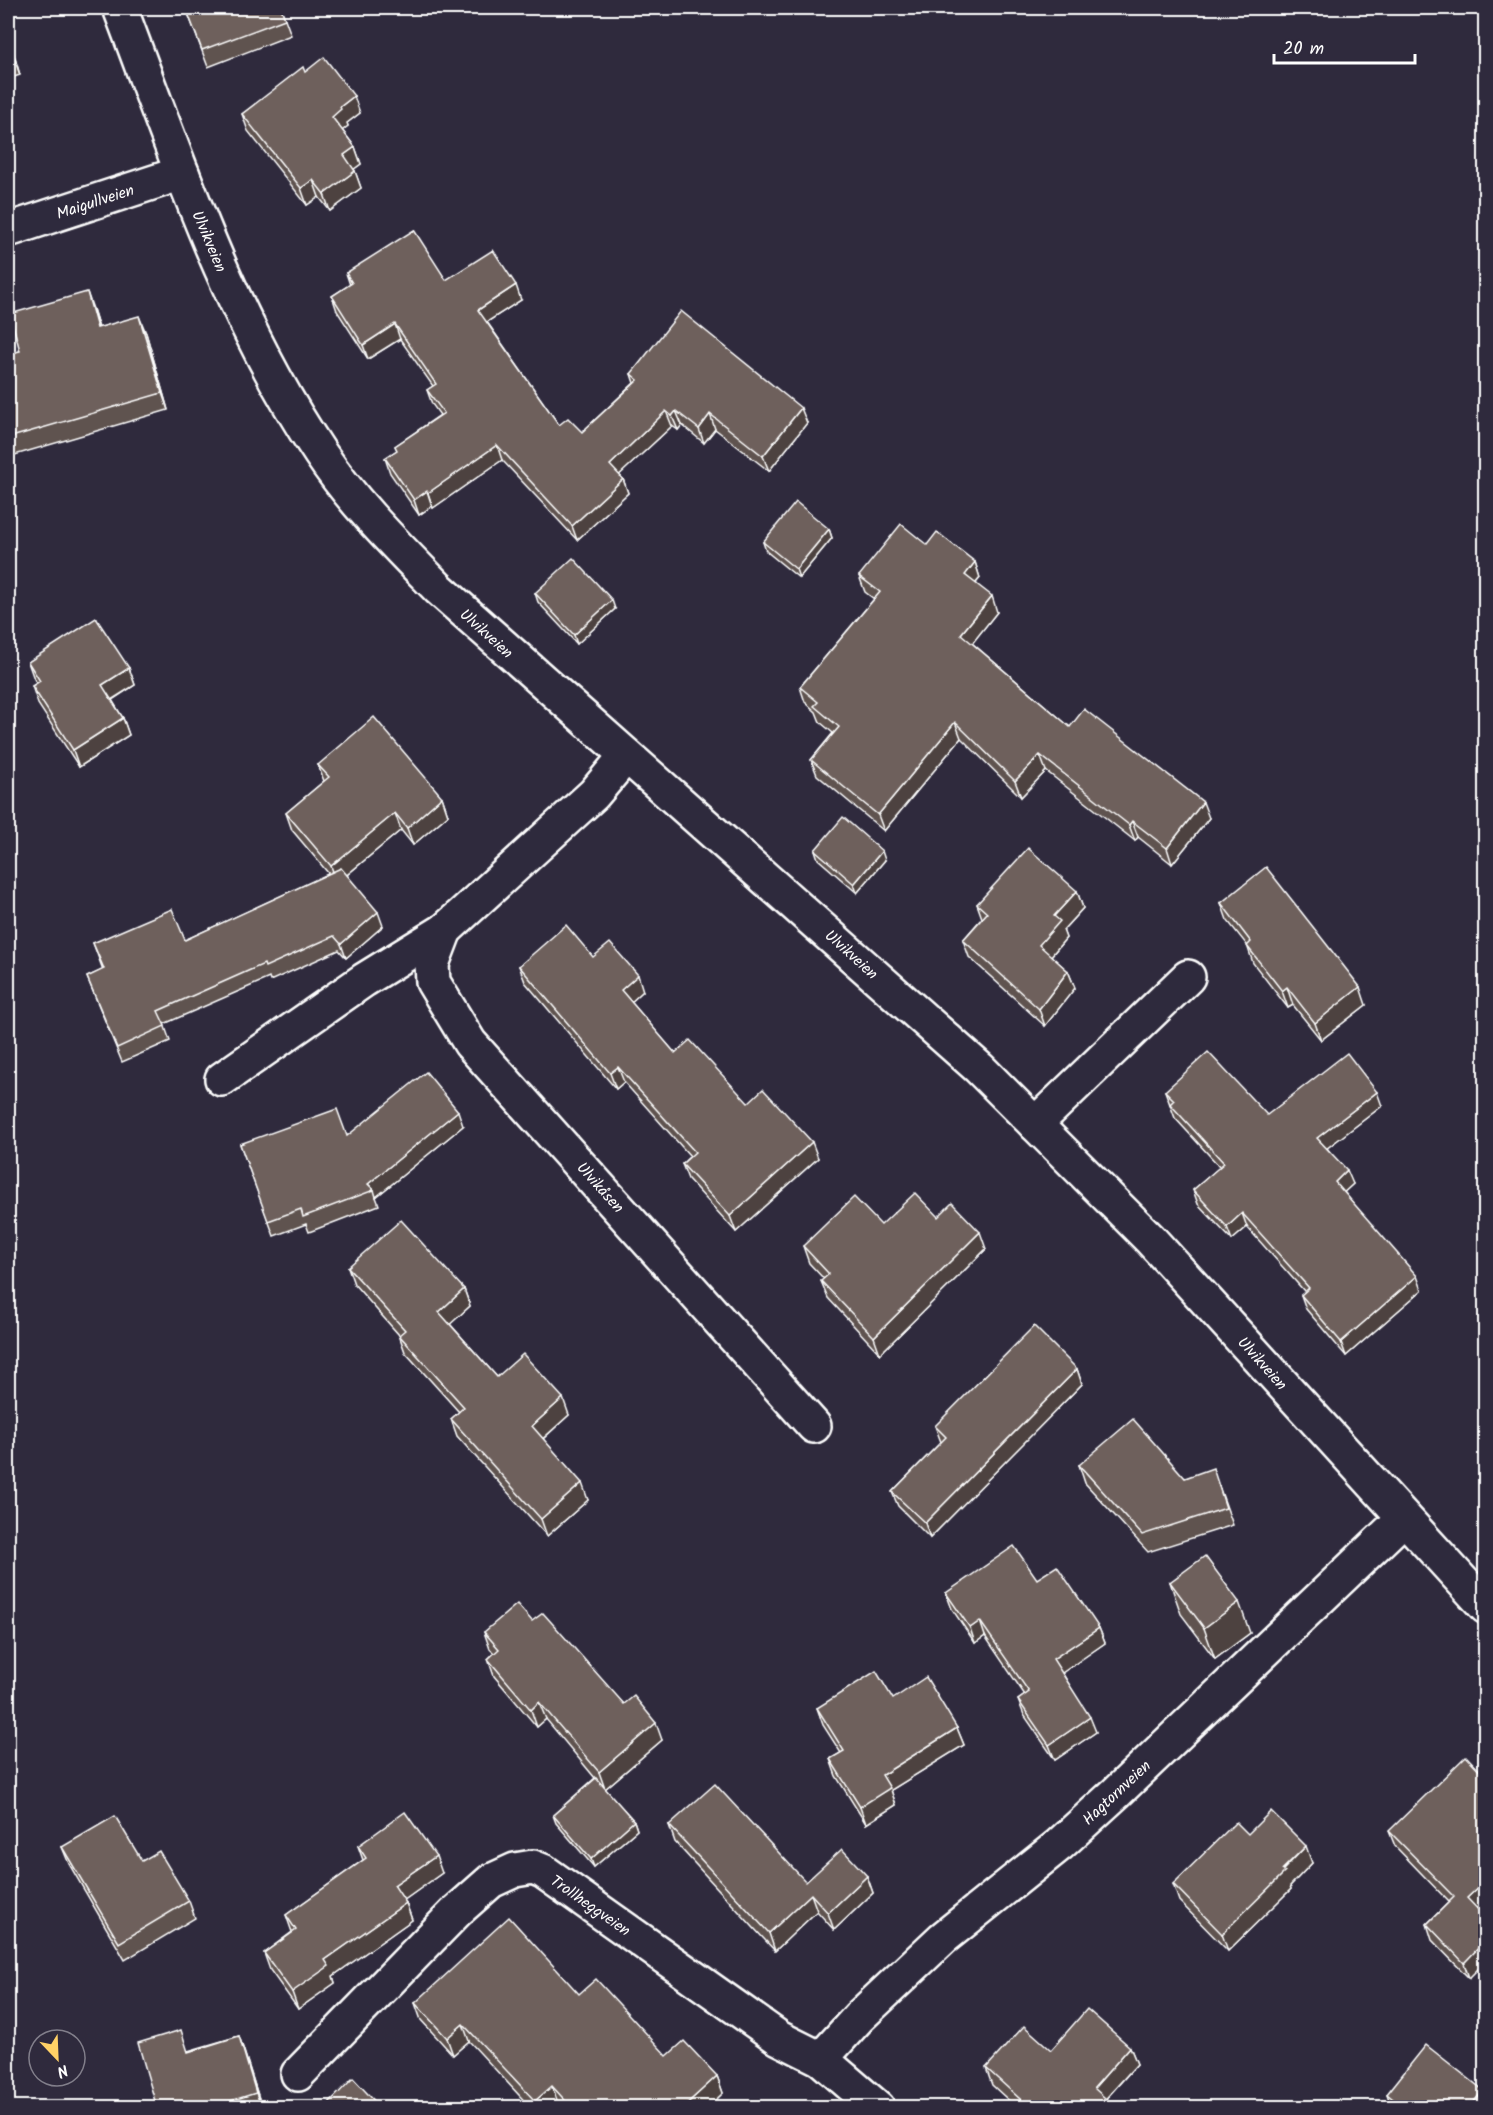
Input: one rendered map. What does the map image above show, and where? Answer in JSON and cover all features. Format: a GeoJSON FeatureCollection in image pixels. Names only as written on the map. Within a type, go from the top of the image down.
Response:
{"type":"FeatureCollection","features":[{"type":"Feature","properties":{"kind":"street","name":"Ulvikveien"},"geometry":{"type":"LineString","coordinates":[[120,8],[182,173],[246,325],[283,395],[321,454],[368,515],[439,589],[625,757],[824,928],[979,1068],[1150,1239],[1485,1607]]}},
{"type":"Feature","properties":{"kind":"street","name":"Maigullveien"},"geometry":{"type":"LineString","coordinates":[[8,230],[182,173]]}},
{"type":"Feature","properties":{"kind":"street","name":"Ulvikåsen"},"geometry":{"type":"LineString","coordinates":[[222,1079],[364,980],[445,930],[594,794],[625,757]]}},
{"type":"Feature","properties":{"kind":"street","name":"Ulvikåsen"},"geometry":{"type":"LineString","coordinates":[[445,930],[432,964],[433,982],[470,1043],[814,1426]]}},
{"type":"Feature","properties":{"kind":"street"},"geometry":{"type":"LineString","coordinates":[[1035,1124],[1188,977]]}},
{"type":"Feature","properties":{"kind":"street","name":"Hagtornveien"},"geometry":{"type":"LineString","coordinates":[[821,2059],[859,2017],[943,1938],[1059,1845],[1404,1518]]}},
{"type":"Feature","properties":{"kind":"street","name":"Trollheggveien"},"geometry":{"type":"LineString","coordinates":[[298,2074],[457,1911],[491,1881],[515,1870],[533,1867],[543,1871],[779,2038],[821,2059],[878,2108]]}},
{"type":"Feature","properties":{"kind":"building"},"geometry":{"type":"Polygon","coordinates":[[[186,8],[281,8],[285,19],[202,50],[186,8]]]}},
{"type":"Feature","properties":{"kind":"building"},"geometry":{"type":"Polygon","coordinates":[[[8,38],[14,58],[8,60],[8,38]]]}},
{"type":"Feature","properties":{"kind":"building"},"geometry":{"type":"Polygon","coordinates":[[[324,57],[354,96],[332,117],[355,147],[344,155],[355,171],[324,194],[313,180],[301,188],[242,114],[303,67],[305,72],[324,57]]]}},
{"type":"Feature","properties":{"kind":"building"},"geometry":{"type":"Polygon","coordinates":[[[414,230],[446,280],[493,250],[516,285],[478,310],[559,425],[568,418],[582,432],[638,380],[631,374],[681,311],[801,408],[763,456],[710,414],[699,429],[676,411],[672,416],[666,411],[610,465],[623,479],[572,526],[497,445],[428,493],[427,491],[414,500],[385,458],[397,450],[395,446],[444,413],[427,390],[436,384],[395,324],[363,345],[332,296],[352,283],[346,273],[414,230]]]}},
{"type":"Feature","properties":{"kind":"building"},"geometry":{"type":"Polygon","coordinates":[[[87,292],[97,328],[139,316],[162,393],[8,438],[8,354],[20,351],[10,314],[87,292]]]}},
{"type":"Feature","properties":{"kind":"building"},"geometry":{"type":"Polygon","coordinates":[[[796,502],[829,529],[796,569],[763,542],[796,502]]]}},
{"type":"Feature","properties":{"kind":"building"},"geometry":{"type":"Polygon","coordinates":[[[901,524],[927,545],[937,532],[975,562],[965,575],[992,596],[961,634],[1070,727],[1084,709],[1203,802],[1167,848],[1132,821],[1129,825],[1040,755],[1015,781],[955,722],[878,815],[811,760],[839,727],[814,706],[818,702],[800,687],[880,592],[859,576],[901,524]]]}},
{"type":"Feature","properties":{"kind":"building"},"geometry":{"type":"Polygon","coordinates":[[[573,558],[612,600],[574,635],[535,593],[573,558]]]}},
{"type":"Feature","properties":{"kind":"building"},"geometry":{"type":"Polygon","coordinates":[[[96,618],[129,668],[102,685],[123,718],[73,750],[32,686],[40,681],[28,662],[96,618]]]}},
{"type":"Feature","properties":{"kind":"building"},"geometry":{"type":"Polygon","coordinates":[[[374,717],[442,797],[407,828],[395,813],[331,866],[286,813],[329,777],[318,765],[374,717]]]}},
{"type":"Feature","properties":{"kind":"building"},"geometry":{"type":"Polygon","coordinates":[[[843,817],[882,851],[854,884],[815,850],[843,817]]]}},
{"type":"Feature","properties":{"kind":"building"},"geometry":{"type":"Polygon","coordinates":[[[1028,848],[1077,891],[1054,916],[1060,921],[1039,945],[1068,971],[1039,1009],[963,940],[987,913],[977,904],[1028,848]]]}},
{"type":"Feature","properties":{"kind":"building"},"geometry":{"type":"Polygon","coordinates":[[[1266,867],[1360,987],[1315,1023],[1287,987],[1282,991],[1247,946],[1251,942],[1221,903],[1266,867]]]}},
{"type":"Feature","properties":{"kind":"building"},"geometry":{"type":"Polygon","coordinates":[[[341,868],[378,912],[341,944],[334,936],[158,1011],[165,1026],[117,1048],[87,977],[104,969],[93,943],[172,909],[185,940],[341,868]]]}},
{"type":"Feature","properties":{"kind":"building"},"geometry":{"type":"Polygon","coordinates":[[[566,925],[593,957],[610,943],[638,975],[621,990],[675,1053],[690,1040],[748,1103],[763,1089],[812,1142],[730,1216],[682,1164],[695,1152],[618,1067],[610,1073],[519,966],[566,925]]]}},
{"type":"Feature","properties":{"kind":"building"},"geometry":{"type":"Polygon","coordinates":[[[1208,1052],[1267,1115],[1347,1053],[1377,1092],[1317,1138],[1347,1170],[1335,1182],[1417,1276],[1341,1342],[1301,1295],[1309,1288],[1242,1213],[1227,1227],[1193,1190],[1224,1163],[1170,1104],[1174,1100],[1165,1091],[1208,1052]]]}},
{"type":"Feature","properties":{"kind":"building"},"geometry":{"type":"Polygon","coordinates":[[[426,1072],[458,1111],[368,1184],[374,1190],[303,1217],[301,1209],[268,1221],[240,1144],[337,1109],[347,1136],[426,1072]]]}},
{"type":"Feature","properties":{"kind":"building"},"geometry":{"type":"Polygon","coordinates":[[[915,1193],[938,1217],[952,1203],[980,1232],[874,1337],[821,1281],[829,1274],[803,1246],[854,1197],[881,1225],[915,1193]]]}},
{"type":"Feature","properties":{"kind":"building"},"geometry":{"type":"Polygon","coordinates":[[[401,1220],[464,1289],[439,1312],[497,1377],[523,1354],[563,1398],[532,1426],[582,1483],[541,1519],[451,1419],[464,1407],[399,1335],[405,1330],[348,1267],[401,1220]]]}},
{"type":"Feature","properties":{"kind":"building"},"geometry":{"type":"Polygon","coordinates":[[[1034,1326],[1077,1369],[925,1523],[892,1492],[946,1437],[935,1426],[1034,1326]]]}},
{"type":"Feature","properties":{"kind":"building"},"geometry":{"type":"Polygon","coordinates":[[[1133,1419],[1185,1478],[1213,1468],[1226,1508],[1142,1535],[1079,1465],[1133,1419]]]}},
{"type":"Feature","properties":{"kind":"building"},"geometry":{"type":"Polygon","coordinates":[[[1014,1546],[1037,1579],[1057,1566],[1099,1628],[1053,1659],[1090,1717],[1049,1745],[1018,1700],[1029,1692],[980,1621],[970,1628],[946,1593],[1014,1546]]]}},
{"type":"Feature","properties":{"kind":"building"},"geometry":{"type":"Polygon","coordinates":[[[1205,1556],[1239,1602],[1204,1628],[1170,1582],[1205,1556]]]}},
{"type":"Feature","properties":{"kind":"building"},"geometry":{"type":"Polygon","coordinates":[[[517,1604],[532,1621],[543,1613],[624,1704],[634,1696],[656,1723],[599,1772],[539,1702],[531,1710],[488,1659],[499,1649],[484,1632],[517,1604]]]}},
{"type":"Feature","properties":{"kind":"building"},"geometry":{"type":"Polygon","coordinates":[[[876,1671],[893,1699],[926,1677],[957,1728],[882,1775],[890,1788],[860,1807],[830,1759],[844,1751],[817,1708],[876,1671]]]}},
{"type":"Feature","properties":{"kind":"building"},"geometry":{"type":"Polygon","coordinates":[[[1466,1756],[1485,1776],[1485,1881],[1467,1898],[1485,1917],[1485,1941],[1464,1963],[1427,1924],[1454,1897],[1389,1831],[1466,1756]]]}},
{"type":"Feature","properties":{"kind":"building"},"geometry":{"type":"Polygon","coordinates":[[[596,1778],[634,1821],[591,1859],[553,1815],[596,1778]]]}},
{"type":"Feature","properties":{"kind":"building"},"geometry":{"type":"Polygon","coordinates":[[[715,1784],[806,1882],[842,1849],[867,1876],[828,1913],[811,1894],[769,1933],[669,1825],[715,1784]]]}},
{"type":"Feature","properties":{"kind":"building"},"geometry":{"type":"Polygon","coordinates":[[[1271,1811],[1306,1846],[1282,1870],[1285,1872],[1222,1934],[1173,1884],[1236,1822],[1248,1834],[1271,1811]]]}},
{"type":"Feature","properties":{"kind":"building"},"geometry":{"type":"Polygon","coordinates":[[[405,1812],[436,1856],[394,1885],[406,1903],[325,1960],[329,1966],[292,1992],[264,1953],[296,1930],[286,1915],[366,1858],[358,1846],[405,1812]]]}},
{"type":"Feature","properties":{"kind":"building"},"geometry":{"type":"Polygon","coordinates":[[[115,1816],[142,1861],[159,1851],[189,1901],[119,1943],[62,1847],[115,1816]]]}},
{"type":"Feature","properties":{"kind":"building"},"geometry":{"type":"Polygon","coordinates":[[[509,1917],[579,1994],[596,1979],[667,2056],[684,2041],[717,2076],[682,2108],[572,2108],[552,2086],[535,2101],[463,2024],[447,2038],[415,2003],[509,1917]]]}},
{"type":"Feature","properties":{"kind":"building"},"geometry":{"type":"Polygon","coordinates":[[[1087,2009],[1130,2047],[1094,2088],[1116,2108],[1030,2108],[986,2068],[1024,2026],[1051,2050],[1087,2009]]]}},
{"type":"Feature","properties":{"kind":"building"},"geometry":{"type":"Polygon","coordinates":[[[181,2030],[188,2052],[239,2036],[256,2093],[208,2108],[157,2108],[138,2043],[181,2030]]]}},
{"type":"Feature","properties":{"kind":"building"},"geometry":{"type":"Polygon","coordinates":[[[1426,2045],[1483,2090],[1469,2108],[1404,2108],[1387,2094],[1426,2045]]]}},
{"type":"Feature","properties":{"kind":"building"},"geometry":{"type":"Polygon","coordinates":[[[353,2078],[381,2108],[324,2108],[353,2078]]]}}]}
